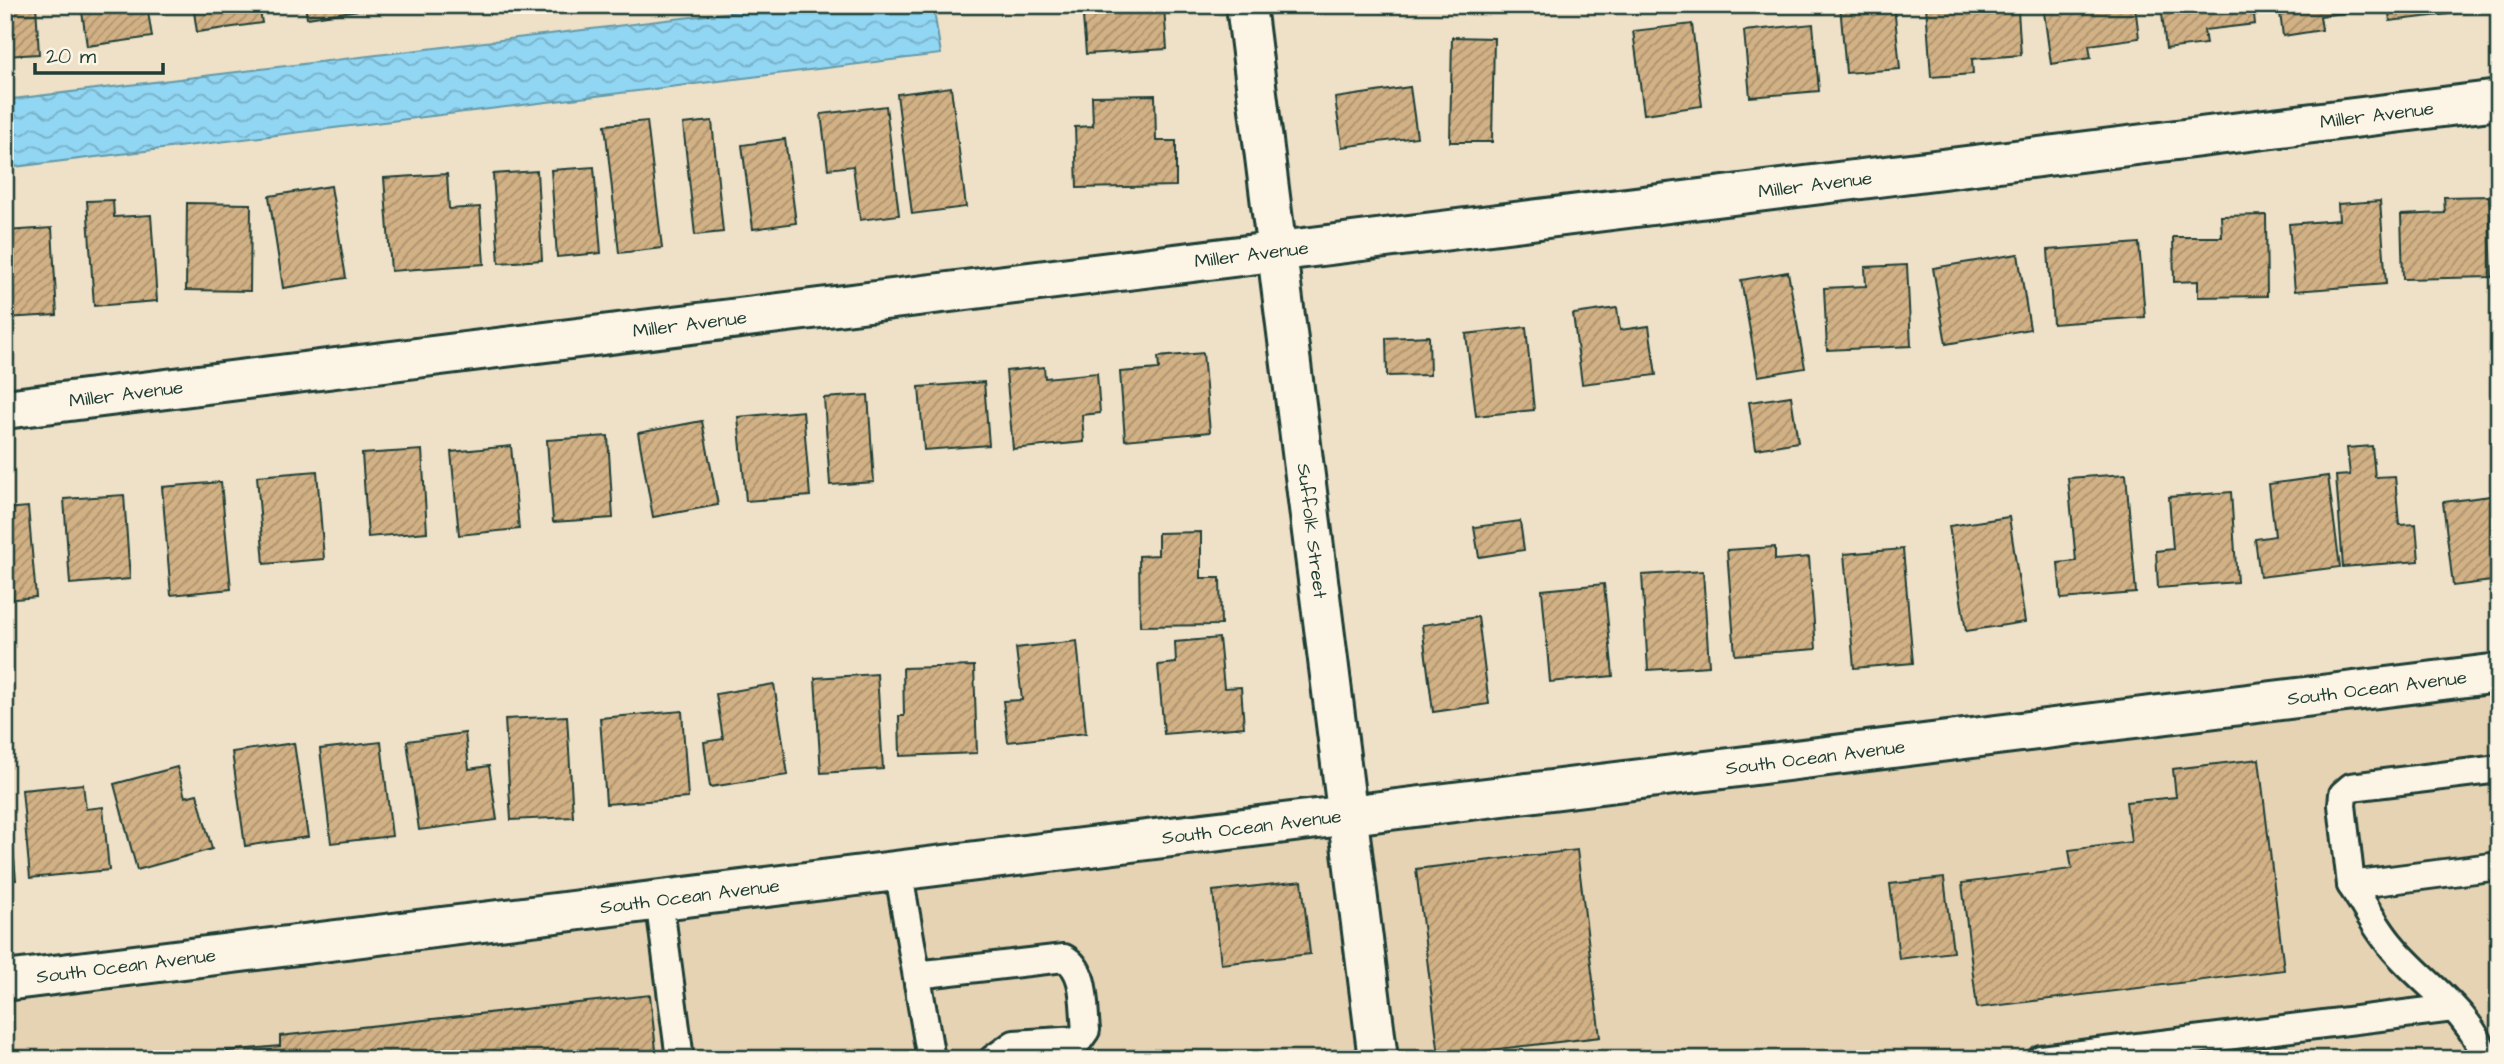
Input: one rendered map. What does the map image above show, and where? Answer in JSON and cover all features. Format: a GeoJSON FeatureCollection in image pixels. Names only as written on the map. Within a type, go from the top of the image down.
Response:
{"type":"FeatureCollection","features":[{"type":"Feature","properties":{"kind":"street","name":"Suffolk Street"},"geometry":{"type":"LineString","coordinates":[[1246,5],[1378,1059]]}},
{"type":"Feature","properties":{"kind":"street","name":"Miller Avenue"},"geometry":{"type":"LineString","coordinates":[[5,409],[2499,100]]}},
{"type":"Feature","properties":{"kind":"street","name":"South Ocean Avenue"},"geometry":{"type":"LineString","coordinates":[[5,981],[2499,673]]}},
{"type":"Feature","properties":{"kind":"lane"},"geometry":{"type":"LineString","coordinates":[[2486,1059],[2481,1044],[2453,1008],[2389,944],[2351,885],[2342,805],[2343,794],[2351,787],[2499,769]]}},
{"type":"Feature","properties":{"kind":"lane"},"geometry":{"type":"LineString","coordinates":[[2351,885],[2499,866]]}},
{"type":"Feature","properties":{"kind":"lane"},"geometry":{"type":"LineString","coordinates":[[898,869],[931,1059]]}},
{"type":"Feature","properties":{"kind":"lane"},"geometry":{"type":"LineString","coordinates":[[660,900],[680,1059]]}},
{"type":"Feature","properties":{"kind":"lane"},"geometry":{"type":"LineString","coordinates":[[918,983],[925,974],[1064,958],[1072,962],[1080,975],[1086,1030],[1079,1040],[1014,1044],[993,1059]]}},
{"type":"Feature","properties":{"kind":"lane"},"geometry":{"type":"LineString","coordinates":[[2041,1059],[2453,1008]]}},
{"type":"Feature","properties":{"kind":"shaded area"},"geometry":{"type":"Polygon","coordinates":[[[2499,668],[2499,1059],[5,1059],[5,962],[2499,668]]]}},
{"type":"Feature","properties":{"kind":"water"},"geometry":{"type":"Polygon","coordinates":[[[790,5],[933,5],[941,54],[5,168],[5,100],[790,5]]]}},
{"type":"Feature","properties":{"kind":"building"},"geometry":{"type":"Polygon","coordinates":[[[5,5],[36,5],[39,54],[5,56],[5,5]]]}},
{"type":"Feature","properties":{"kind":"building"},"geometry":{"type":"Polygon","coordinates":[[[81,5],[147,5],[152,37],[87,46],[81,5]]]}},
{"type":"Feature","properties":{"kind":"building"},"geometry":{"type":"Polygon","coordinates":[[[193,5],[259,5],[262,23],[197,32],[193,5]]]}},
{"type":"Feature","properties":{"kind":"building"},"geometry":{"type":"Polygon","coordinates":[[[305,5],[371,5],[372,8],[307,18],[305,5]]]}},
{"type":"Feature","properties":{"kind":"building"},"geometry":{"type":"Polygon","coordinates":[[[408,5],[470,5],[408,11],[408,5]]]}},
{"type":"Feature","properties":{"kind":"building"},"geometry":{"type":"Polygon","coordinates":[[[1082,5],[1164,7],[1167,49],[1086,54],[1082,5]]]}},
{"type":"Feature","properties":{"kind":"building"},"geometry":{"type":"Polygon","coordinates":[[[1840,5],[1894,5],[1900,69],[1846,73],[1840,5]]]}},
{"type":"Feature","properties":{"kind":"building"},"geometry":{"type":"Polygon","coordinates":[[[1926,5],[1996,5],[1996,12],[2018,11],[2021,55],[1972,59],[1973,74],[1931,77],[1926,5]]]}},
{"type":"Feature","properties":{"kind":"building"},"geometry":{"type":"Polygon","coordinates":[[[2043,5],[2135,5],[2139,38],[2089,45],[2091,58],[2051,64],[2043,5]]]}},
{"type":"Feature","properties":{"kind":"building"},"geometry":{"type":"Polygon","coordinates":[[[2161,5],[2253,5],[2255,24],[2204,30],[2206,44],[2166,49],[2161,5]]]}},
{"type":"Feature","properties":{"kind":"building"},"geometry":{"type":"Polygon","coordinates":[[[2279,5],[2371,5],[2372,9],[2320,16],[2322,30],[2283,36],[2279,5]]]}},
{"type":"Feature","properties":{"kind":"building"},"geometry":{"type":"Polygon","coordinates":[[[2388,5],[2483,5],[2483,10],[2390,21],[2388,5]]]}},
{"type":"Feature","properties":{"kind":"building"},"geometry":{"type":"Polygon","coordinates":[[[1692,24],[1702,106],[1644,114],[1633,31],[1692,24]]]}},
{"type":"Feature","properties":{"kind":"building"},"geometry":{"type":"Polygon","coordinates":[[[1813,24],[1819,91],[1750,97],[1744,31],[1813,24]]]}},
{"type":"Feature","properties":{"kind":"building"},"geometry":{"type":"Polygon","coordinates":[[[1452,37],[1494,38],[1492,142],[1450,142],[1452,37]]]}},
{"type":"Feature","properties":{"kind":"building"},"geometry":{"type":"Polygon","coordinates":[[[951,87],[966,207],[912,214],[897,94],[951,87]]]}},
{"type":"Feature","properties":{"kind":"building"},"geometry":{"type":"Polygon","coordinates":[[[1410,87],[1417,137],[1342,147],[1335,98],[1410,87]]]}},
{"type":"Feature","properties":{"kind":"building"},"geometry":{"type":"Polygon","coordinates":[[[1155,95],[1156,141],[1176,141],[1176,186],[1077,188],[1075,127],[1093,126],[1092,96],[1155,95]]]}},
{"type":"Feature","properties":{"kind":"building"},"geometry":{"type":"Polygon","coordinates":[[[886,106],[899,215],[860,220],[853,166],[828,169],[821,114],[886,106]]]}},
{"type":"Feature","properties":{"kind":"building"},"geometry":{"type":"Polygon","coordinates":[[[647,121],[662,248],[619,253],[605,125],[647,121]]]}},
{"type":"Feature","properties":{"kind":"building"},"geometry":{"type":"Polygon","coordinates":[[[712,121],[723,232],[695,235],[683,124],[712,121]]]}},
{"type":"Feature","properties":{"kind":"building"},"geometry":{"type":"Polygon","coordinates":[[[785,139],[796,223],[753,229],[742,145],[785,139]]]}},
{"type":"Feature","properties":{"kind":"building"},"geometry":{"type":"Polygon","coordinates":[[[594,167],[601,253],[557,257],[551,170],[594,167]]]}},
{"type":"Feature","properties":{"kind":"building"},"geometry":{"type":"Polygon","coordinates":[[[537,171],[542,260],[499,263],[493,174],[537,171]]]}},
{"type":"Feature","properties":{"kind":"building"},"geometry":{"type":"Polygon","coordinates":[[[447,174],[449,209],[480,207],[484,264],[391,271],[384,178],[447,174]]]}},
{"type":"Feature","properties":{"kind":"building"},"geometry":{"type":"Polygon","coordinates":[[[331,186],[346,278],[283,288],[269,196],[331,186]]]}},
{"type":"Feature","properties":{"kind":"building"},"geometry":{"type":"Polygon","coordinates":[[[2489,196],[2492,277],[2403,279],[2401,215],[2445,213],[2444,197],[2489,196]]]}},
{"type":"Feature","properties":{"kind":"building"},"geometry":{"type":"Polygon","coordinates":[[[113,200],[114,217],[151,215],[157,301],[94,306],[87,201],[113,200]]]}},
{"type":"Feature","properties":{"kind":"building"},"geometry":{"type":"Polygon","coordinates":[[[2380,201],[2386,284],[2295,291],[2289,224],[2339,220],[2338,204],[2380,201]]]}},
{"type":"Feature","properties":{"kind":"building"},"geometry":{"type":"Polygon","coordinates":[[[187,203],[251,204],[250,291],[186,290],[187,203]]]}},
{"type":"Feature","properties":{"kind":"building"},"geometry":{"type":"Polygon","coordinates":[[[2266,215],[2267,296],[2198,297],[2198,281],[2174,282],[2173,237],[2222,237],[2221,216],[2266,215]]]}},
{"type":"Feature","properties":{"kind":"building"},"geometry":{"type":"Polygon","coordinates":[[[52,228],[57,315],[5,318],[5,231],[52,228]]]}},
{"type":"Feature","properties":{"kind":"building"},"geometry":{"type":"Polygon","coordinates":[[[2139,243],[2145,317],[2053,324],[2048,250],[2139,243]]]}},
{"type":"Feature","properties":{"kind":"building"},"geometry":{"type":"Polygon","coordinates":[[[2018,254],[2030,329],[1946,344],[1933,268],[2018,254]]]}},
{"type":"Feature","properties":{"kind":"building"},"geometry":{"type":"Polygon","coordinates":[[[1907,265],[1911,346],[1827,350],[1824,288],[1866,286],[1865,267],[1907,265]]]}},
{"type":"Feature","properties":{"kind":"building"},"geometry":{"type":"Polygon","coordinates":[[[1788,272],[1805,368],[1758,376],[1741,280],[1788,272]]]}},
{"type":"Feature","properties":{"kind":"building"},"geometry":{"type":"Polygon","coordinates":[[[1617,308],[1620,330],[1649,326],[1656,375],[1582,384],[1573,314],[1617,308]]]}},
{"type":"Feature","properties":{"kind":"building"},"geometry":{"type":"Polygon","coordinates":[[[1526,327],[1534,410],[1476,416],[1466,334],[1526,327]]]}},
{"type":"Feature","properties":{"kind":"building"},"geometry":{"type":"Polygon","coordinates":[[[1429,336],[1430,375],[1387,376],[1386,338],[1429,336]]]}},
{"type":"Feature","properties":{"kind":"building"},"geometry":{"type":"Polygon","coordinates":[[[1203,353],[1210,432],[1125,440],[1120,372],[1159,369],[1158,357],[1203,353]]]}},
{"type":"Feature","properties":{"kind":"building"},"geometry":{"type":"Polygon","coordinates":[[[1044,367],[1045,378],[1097,373],[1100,413],[1082,415],[1084,442],[1013,449],[1006,371],[1044,367]]]}},
{"type":"Feature","properties":{"kind":"building"},"geometry":{"type":"Polygon","coordinates":[[[984,382],[989,445],[924,450],[919,387],[984,382]]]}},
{"type":"Feature","properties":{"kind":"building"},"geometry":{"type":"Polygon","coordinates":[[[868,395],[874,482],[830,485],[824,398],[868,395]]]}},
{"type":"Feature","properties":{"kind":"building"},"geometry":{"type":"Polygon","coordinates":[[[1791,396],[1798,442],[1756,449],[1749,402],[1791,396]]]}},
{"type":"Feature","properties":{"kind":"building"},"geometry":{"type":"Polygon","coordinates":[[[803,411],[810,496],[746,501],[738,417],[803,411]]]}},
{"type":"Feature","properties":{"kind":"building"},"geometry":{"type":"Polygon","coordinates":[[[702,421],[718,505],[653,517],[638,433],[702,421]]]}},
{"type":"Feature","properties":{"kind":"building"},"geometry":{"type":"Polygon","coordinates":[[[608,436],[613,518],[553,522],[547,440],[608,436]]]}},
{"type":"Feature","properties":{"kind":"building"},"geometry":{"type":"Polygon","coordinates":[[[511,446],[519,529],[459,535],[451,452],[511,446]]]}},
{"type":"Feature","properties":{"kind":"building"},"geometry":{"type":"Polygon","coordinates":[[[2372,446],[2375,477],[2395,476],[2399,525],[2416,524],[2419,561],[2343,567],[2336,476],[2350,475],[2347,448],[2372,446]]]}},
{"type":"Feature","properties":{"kind":"building"},"geometry":{"type":"Polygon","coordinates":[[[422,450],[427,532],[368,537],[362,454],[422,450]]]}},
{"type":"Feature","properties":{"kind":"building"},"geometry":{"type":"Polygon","coordinates":[[[317,471],[324,559],[264,564],[257,476],[317,471]]]}},
{"type":"Feature","properties":{"kind":"building"},"geometry":{"type":"Polygon","coordinates":[[[2126,474],[2136,593],[2061,599],[2058,563],[2076,561],[2068,478],[2126,474]]]}},
{"type":"Feature","properties":{"kind":"building"},"geometry":{"type":"Polygon","coordinates":[[[2328,476],[2340,567],[2260,577],[2255,539],[2275,536],[2269,484],[2328,476]]]}},
{"type":"Feature","properties":{"kind":"building"},"geometry":{"type":"Polygon","coordinates":[[[221,482],[231,589],[171,595],[162,487],[221,482]]]}},
{"type":"Feature","properties":{"kind":"building"},"geometry":{"type":"Polygon","coordinates":[[[2231,492],[2237,582],[2158,588],[2156,551],[2173,549],[2169,497],[2231,492]]]}},
{"type":"Feature","properties":{"kind":"building"},"geometry":{"type":"Polygon","coordinates":[[[124,495],[130,579],[70,584],[64,499],[124,495]]]}},
{"type":"Feature","properties":{"kind":"building"},"geometry":{"type":"Polygon","coordinates":[[[2499,495],[2499,580],[2453,586],[2443,502],[2499,495]]]}},
{"type":"Feature","properties":{"kind":"building"},"geometry":{"type":"Polygon","coordinates":[[[28,507],[36,597],[5,600],[5,509],[28,507]]]}},
{"type":"Feature","properties":{"kind":"building"},"geometry":{"type":"Polygon","coordinates":[[[2009,517],[2025,622],[1966,631],[1949,526],[2009,517]]]}},
{"type":"Feature","properties":{"kind":"building"},"geometry":{"type":"Polygon","coordinates":[[[1520,521],[1524,550],[1479,557],[1474,527],[1520,521]]]}},
{"type":"Feature","properties":{"kind":"building"},"geometry":{"type":"Polygon","coordinates":[[[1201,532],[1201,578],[1220,578],[1221,625],[1140,626],[1139,556],[1158,555],[1158,533],[1201,532]]]}},
{"type":"Feature","properties":{"kind":"building"},"geometry":{"type":"Polygon","coordinates":[[[1775,547],[1775,560],[1809,557],[1816,649],[1735,655],[1727,550],[1775,547]]]}},
{"type":"Feature","properties":{"kind":"building"},"geometry":{"type":"Polygon","coordinates":[[[1903,549],[1913,663],[1854,668],[1844,554],[1903,549]]]}},
{"type":"Feature","properties":{"kind":"building"},"geometry":{"type":"Polygon","coordinates":[[[1703,571],[1709,666],[1648,670],[1642,575],[1703,571]]]}},
{"type":"Feature","properties":{"kind":"building"},"geometry":{"type":"Polygon","coordinates":[[[1604,584],[1613,676],[1550,682],[1542,590],[1604,584]]]}},
{"type":"Feature","properties":{"kind":"building"},"geometry":{"type":"Polygon","coordinates":[[[1478,617],[1489,704],[1433,712],[1422,625],[1478,617]]]}},
{"type":"Feature","properties":{"kind":"building"},"geometry":{"type":"Polygon","coordinates":[[[1219,638],[1224,688],[1241,687],[1244,727],[1164,734],[1158,665],[1176,663],[1175,642],[1219,638]]]}},
{"type":"Feature","properties":{"kind":"building"},"geometry":{"type":"Polygon","coordinates":[[[1077,641],[1086,733],[1008,742],[1003,701],[1022,700],[1016,648],[1077,641]]]}},
{"type":"Feature","properties":{"kind":"building"},"geometry":{"type":"Polygon","coordinates":[[[974,666],[977,753],[900,756],[899,716],[904,716],[903,668],[974,666]]]}},
{"type":"Feature","properties":{"kind":"building"},"geometry":{"type":"Polygon","coordinates":[[[877,674],[883,769],[821,773],[815,678],[877,674]]]}},
{"type":"Feature","properties":{"kind":"building"},"geometry":{"type":"Polygon","coordinates":[[[774,684],[788,775],[710,787],[704,742],[723,739],[716,694],[774,684]]]}},
{"type":"Feature","properties":{"kind":"building"},"geometry":{"type":"Polygon","coordinates":[[[682,711],[688,798],[606,804],[600,718],[682,711]]]}},
{"type":"Feature","properties":{"kind":"building"},"geometry":{"type":"Polygon","coordinates":[[[567,716],[573,817],[511,820],[505,719],[567,716]]]}},
{"type":"Feature","properties":{"kind":"building"},"geometry":{"type":"Polygon","coordinates":[[[465,733],[469,769],[489,766],[497,820],[419,830],[407,741],[465,733]]]}},
{"type":"Feature","properties":{"kind":"building"},"geometry":{"type":"Polygon","coordinates":[[[381,742],[392,836],[331,843],[320,749],[381,742]]]}},
{"type":"Feature","properties":{"kind":"building"},"geometry":{"type":"Polygon","coordinates":[[[294,743],[308,837],[245,846],[232,752],[294,743]]]}},
{"type":"Feature","properties":{"kind":"building"},"geometry":{"type":"Polygon","coordinates":[[[2259,759],[2284,970],[1977,1008],[1962,883],[2072,869],[2069,850],[2131,842],[2126,802],[2176,797],[2173,769],[2259,759]]]}},
{"type":"Feature","properties":{"kind":"building"},"geometry":{"type":"Polygon","coordinates":[[[177,767],[185,797],[197,794],[212,849],[137,870],[114,784],[177,767]]]}},
{"type":"Feature","properties":{"kind":"building"},"geometry":{"type":"Polygon","coordinates":[[[83,784],[86,809],[103,807],[109,870],[30,878],[22,790],[83,784]]]}},
{"type":"Feature","properties":{"kind":"building"},"geometry":{"type":"Polygon","coordinates":[[[5,825],[11,825],[16,880],[5,881],[5,825]]]}},
{"type":"Feature","properties":{"kind":"building"},"geometry":{"type":"Polygon","coordinates":[[[1577,850],[1600,1037],[1439,1056],[1416,869],[1577,850]]]}},
{"type":"Feature","properties":{"kind":"building"},"geometry":{"type":"Polygon","coordinates":[[[1944,878],[1953,952],[1899,959],[1890,884],[1944,878]]]}},
{"type":"Feature","properties":{"kind":"building"},"geometry":{"type":"Polygon","coordinates":[[[1302,881],[1310,954],[1221,964],[1213,891],[1302,881]]]}},
{"type":"Feature","properties":{"kind":"building"},"geometry":{"type":"Polygon","coordinates":[[[650,995],[657,1059],[228,1059],[227,1051],[280,1046],[280,1036],[650,995]]]}}]}
